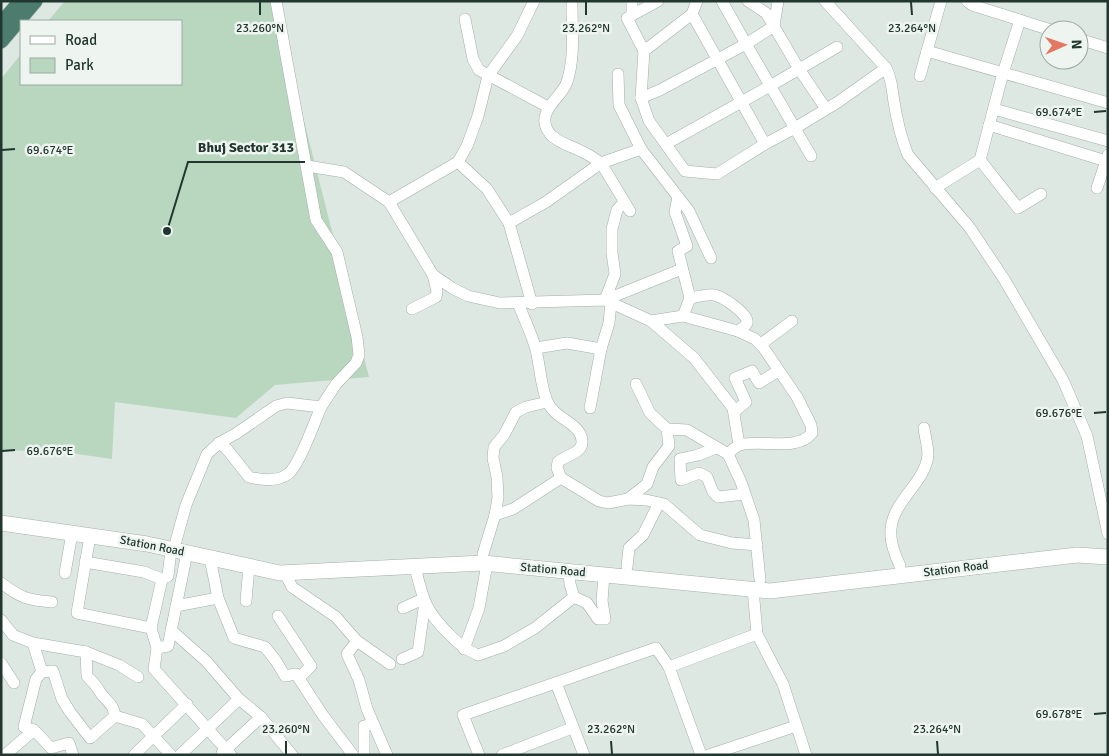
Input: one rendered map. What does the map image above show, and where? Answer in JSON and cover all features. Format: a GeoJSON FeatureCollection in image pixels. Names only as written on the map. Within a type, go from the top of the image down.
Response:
{"type":"FeatureCollection","features":[{"type":"Feature","properties":{"kind":"highway"},"geometry":{"type":"LineString","coordinates":[[1,24],[20,1]]}},
{"type":"Feature","properties":{"kind":"highway"},"geometry":{"type":"LineString","coordinates":[[1,41],[35,1]]}},
{"type":"Feature","properties":{"kind":"street"},"geometry":{"type":"LineString","coordinates":[[219,443],[226,448],[249,476],[268,480],[281,477],[293,469],[321,407],[336,384],[356,363],[358,348],[337,252],[316,220],[276,1]]}},
{"type":"Feature","properties":{"kind":"street"},"geometry":{"type":"LineString","coordinates":[[389,202],[458,162],[467,146],[478,116],[488,76],[517,36],[534,1]]}},
{"type":"Feature","properties":{"kind":"street"},"geometry":{"type":"LineString","coordinates":[[632,1],[632,16]]}},
{"type":"Feature","properties":{"kind":"street"},"geometry":{"type":"LineString","coordinates":[[658,1],[627,18],[644,51],[641,98],[649,121],[685,171],[717,174],[826,109],[886,68]]}},
{"type":"Feature","properties":{"kind":"street"},"geometry":{"type":"LineString","coordinates":[[644,51],[692,14],[697,1]]}},
{"type":"Feature","properties":{"kind":"street"},"geometry":{"type":"LineString","coordinates":[[722,1],[811,156]]}},
{"type":"Feature","properties":{"kind":"street"},"geometry":{"type":"LineString","coordinates":[[748,1],[766,13],[826,109]]}},
{"type":"Feature","properties":{"kind":"street"},"geometry":{"type":"LineString","coordinates":[[641,98],[717,60],[774,26],[778,1]]}},
{"type":"Feature","properties":{"kind":"street"},"geometry":{"type":"LineString","coordinates":[[825,1],[886,68],[891,78],[898,124],[908,155],[934,188],[970,228],[1008,287],[1063,380],[1087,436],[1108,534]]}},
{"type":"Feature","properties":{"kind":"street"},"geometry":{"type":"LineString","coordinates":[[920,76],[941,1]]}},
{"type":"Feature","properties":{"kind":"street"},"geometry":{"type":"LineString","coordinates":[[967,1],[972,5],[1039,26]]}},
{"type":"Feature","properties":{"kind":"street"},"geometry":{"type":"LineString","coordinates":[[572,5],[571,64],[567,84],[548,107],[546,120],[550,134],[559,141],[601,163],[627,206],[617,210],[612,229],[612,253],[615,274],[608,302],[609,323],[601,349],[590,408]]}},
{"type":"Feature","properties":{"kind":"street"},"geometry":{"type":"LineString","coordinates":[[692,14],[765,144]]}},
{"type":"Feature","properties":{"kind":"street"},"geometry":{"type":"LineString","coordinates":[[465,19],[473,59],[479,70],[548,107]]}},
{"type":"Feature","properties":{"kind":"street"},"geometry":{"type":"LineString","coordinates":[[934,188],[980,160],[1003,73],[1020,20]]}},
{"type":"Feature","properties":{"kind":"street"},"geometry":{"type":"LineString","coordinates":[[1089,42],[1108,48]]}},
{"type":"Feature","properties":{"kind":"street"},"geometry":{"type":"LineString","coordinates":[[666,144],[800,70],[837,47]]}},
{"type":"Feature","properties":{"kind":"street"},"geometry":{"type":"LineString","coordinates":[[927,52],[1108,103]]}},
{"type":"Feature","properties":{"kind":"street"},"geometry":{"type":"LineString","coordinates":[[618,74],[619,105],[641,149],[689,211],[711,258]]}},
{"type":"Feature","properties":{"kind":"street"},"geometry":{"type":"LineString","coordinates":[[994,109],[1108,141]]}},
{"type":"Feature","properties":{"kind":"street"},"geometry":{"type":"LineString","coordinates":[[989,125],[1106,165],[1098,188]]}},
{"type":"Feature","properties":{"kind":"street"},"geometry":{"type":"LineString","coordinates":[[509,223],[546,202],[601,163],[641,149]]}},
{"type":"Feature","properties":{"kind":"street"},"geometry":{"type":"LineString","coordinates":[[980,160],[1018,208],[1041,194]]}},
{"type":"Feature","properties":{"kind":"street"},"geometry":{"type":"LineString","coordinates":[[458,162],[487,189],[509,223],[532,304]]}},
{"type":"Feature","properties":{"kind":"street"},"geometry":{"type":"LineString","coordinates":[[307,166],[344,172],[389,202],[433,275],[438,291],[436,297],[412,309]]}},
{"type":"Feature","properties":{"kind":"street"},"geometry":{"type":"LineString","coordinates":[[678,197],[675,212],[687,246],[678,252],[690,298],[683,316]]}},
{"type":"Feature","properties":{"kind":"street"},"geometry":{"type":"LineString","coordinates":[[433,275],[468,296],[500,303],[532,304],[608,302],[682,269]]}},
{"type":"Feature","properties":{"kind":"street"},"geometry":{"type":"LineString","coordinates":[[690,298],[714,295],[733,305],[747,320],[746,324],[738,331]]}},
{"type":"Feature","properties":{"kind":"street"},"geometry":{"type":"LineString","coordinates":[[608,302],[651,321],[694,358],[733,408],[739,445]]}},
{"type":"Feature","properties":{"kind":"street"},"geometry":{"type":"LineString","coordinates":[[518,303],[536,348],[547,402],[555,414],[579,430],[582,440],[582,446],[579,450],[558,462],[557,468],[561,478],[599,502],[646,500],[664,504],[700,535],[732,543],[757,545]]}},
{"type":"Feature","properties":{"kind":"street"},"geometry":{"type":"LineString","coordinates":[[651,321],[683,316],[738,331],[755,339],[797,397],[811,425],[812,433],[804,441],[739,445],[728,454]]}},
{"type":"Feature","properties":{"kind":"street"},"geometry":{"type":"LineString","coordinates":[[760,344],[792,321]]}},
{"type":"Feature","properties":{"kind":"street"},"geometry":{"type":"LineString","coordinates":[[536,348],[567,343],[601,349]]}},
{"type":"Feature","properties":{"kind":"street"},"geometry":{"type":"LineString","coordinates":[[734,412],[746,402],[735,378],[752,371],[759,383],[778,371]]}},
{"type":"Feature","properties":{"kind":"street"},"geometry":{"type":"LineString","coordinates":[[628,500],[647,484],[653,467],[669,446],[667,430],[650,413],[636,384]]}},
{"type":"Feature","properties":{"kind":"street"},"geometry":{"type":"LineString","coordinates":[[464,649],[479,608],[485,559],[495,515],[498,490],[493,458],[494,447],[504,434],[516,412],[526,407],[547,402]]}},
{"type":"Feature","properties":{"kind":"street"},"geometry":{"type":"LineString","coordinates":[[86,562],[144,572],[162,579],[168,576],[173,545],[186,505],[207,454],[219,443],[238,433],[276,406],[287,403],[321,407]]}},
{"type":"Feature","properties":{"kind":"street"},"geometry":{"type":"LineString","coordinates":[[900,566],[890,535],[898,507],[924,468],[928,456],[924,428]]}},
{"type":"Feature","properties":{"kind":"street"},"geometry":{"type":"LineString","coordinates":[[667,430],[687,430],[728,454],[754,520],[757,545],[757,634],[783,684],[806,755]]}},
{"type":"Feature","properties":{"kind":"street"},"geometry":{"type":"LineString","coordinates":[[716,448],[698,456],[680,459],[681,480],[699,473],[708,477],[713,492],[718,497],[745,494]]}},
{"type":"Feature","properties":{"kind":"street"},"geometry":{"type":"LineString","coordinates":[[495,515],[514,509],[561,478]]}},
{"type":"Feature","properties":{"kind":"street"},"geometry":{"type":"LineString","coordinates":[[627,568],[629,548],[643,535],[659,503]]}},
{"type":"Feature","properties":{"kind":"street","name":"Station Road"},"geometry":{"type":"LineString","coordinates":[[1,513],[148,535],[187,553],[285,573],[415,567],[485,559],[569,572],[757,585],[770,581],[1077,546],[1108,546]]}},
{"type":"Feature","properties":{"kind":"street","name":"Station Road"},"geometry":{"type":"LineString","coordinates":[[1,522],[90,536],[173,545],[280,564],[485,559],[627,568],[757,585],[770,591],[1077,555],[1108,557]]}},
{"type":"Feature","properties":{"kind":"street"},"geometry":{"type":"LineString","coordinates":[[64,574],[72,533]]}},
{"type":"Feature","properties":{"kind":"street"},"geometry":{"type":"LineString","coordinates":[[90,536],[77,613],[151,628]]}},
{"type":"Feature","properties":{"kind":"street"},"geometry":{"type":"LineString","coordinates":[[157,648],[168,646],[187,553]]}},
{"type":"Feature","properties":{"kind":"street"},"geometry":{"type":"LineString","coordinates":[[210,558],[218,598],[234,638],[265,647],[285,676],[296,674],[322,714],[353,755]]}},
{"type":"Feature","properties":{"kind":"street"},"geometry":{"type":"LineString","coordinates":[[246,601],[249,566]]}},
{"type":"Feature","properties":{"kind":"street"},"geometry":{"type":"LineString","coordinates":[[415,567],[424,600],[434,620],[464,649],[478,655],[504,646],[535,628],[574,597]]}},
{"type":"Feature","properties":{"kind":"street"},"geometry":{"type":"LineString","coordinates":[[569,572],[574,597],[587,603],[598,619],[605,619],[602,602],[604,575]]}},
{"type":"Feature","properties":{"kind":"street"},"geometry":{"type":"LineString","coordinates":[[285,573],[292,587],[336,617],[357,641],[390,664]]}},
{"type":"Feature","properties":{"kind":"street"},"geometry":{"type":"LineString","coordinates":[[162,579],[151,628],[157,648],[154,669],[187,704],[226,753],[261,717]]}},
{"type":"Feature","properties":{"kind":"street"},"geometry":{"type":"LineString","coordinates":[[1,584],[26,599],[52,602]]}},
{"type":"Feature","properties":{"kind":"street"},"geometry":{"type":"LineString","coordinates":[[176,606],[218,598]]}},
{"type":"Feature","properties":{"kind":"street"},"geometry":{"type":"LineString","coordinates":[[403,608],[424,600]]}},
{"type":"Feature","properties":{"kind":"street"},"geometry":{"type":"LineString","coordinates":[[402,659],[418,652],[424,600]]}},
{"type":"Feature","properties":{"kind":"street"},"geometry":{"type":"LineString","coordinates":[[278,616],[311,666],[299,678]]}},
{"type":"Feature","properties":{"kind":"street"},"geometry":{"type":"LineString","coordinates":[[2,624],[13,634],[33,643],[86,652],[119,665],[138,677]]}},
{"type":"Feature","properties":{"kind":"street"},"geometry":{"type":"LineString","coordinates":[[171,630],[206,661],[239,699],[261,717],[292,755]]}},
{"type":"Feature","properties":{"kind":"street"},"geometry":{"type":"LineString","coordinates":[[670,666],[757,634]]}},
{"type":"Feature","properties":{"kind":"street"},"geometry":{"type":"LineString","coordinates":[[357,641],[347,654],[359,680],[367,709],[387,755]]}},
{"type":"Feature","properties":{"kind":"street"},"geometry":{"type":"LineString","coordinates":[[33,643],[42,672]]}},
{"type":"Feature","properties":{"kind":"street"},"geometry":{"type":"LineString","coordinates":[[479,755],[463,715],[656,648],[670,666],[701,755]]}},
{"type":"Feature","properties":{"kind":"street"},"geometry":{"type":"LineString","coordinates":[[86,652],[87,676],[109,700],[114,709],[115,716]]}},
{"type":"Feature","properties":{"kind":"street"},"geometry":{"type":"LineString","coordinates":[[1,663],[14,683]]}},
{"type":"Feature","properties":{"kind":"street"},"geometry":{"type":"LineString","coordinates":[[73,755],[69,743],[51,748],[34,730],[24,727],[36,679],[42,672],[53,671],[62,699],[90,738],[115,716]]}},
{"type":"Feature","properties":{"kind":"street"},"geometry":{"type":"LineString","coordinates":[[556,684],[584,755]]}},
{"type":"Feature","properties":{"kind":"street"},"geometry":{"type":"LineString","coordinates":[[180,755],[239,699]]}},
{"type":"Feature","properties":{"kind":"street"},"geometry":{"type":"LineString","coordinates":[[136,754],[187,704]]}},
{"type":"Feature","properties":{"kind":"street"},"geometry":{"type":"LineString","coordinates":[[115,716],[142,724],[171,755]]}},
{"type":"Feature","properties":{"kind":"street"},"geometry":{"type":"LineString","coordinates":[[364,755],[364,726],[373,724]]}},
{"type":"Feature","properties":{"kind":"street"},"geometry":{"type":"LineString","coordinates":[[710,755],[796,726]]}},
{"type":"Feature","properties":{"kind":"street"},"geometry":{"type":"LineString","coordinates":[[502,755],[572,728]]}},
{"type":"Feature","properties":{"kind":"street"},"geometry":{"type":"LineString","coordinates":[[5,751],[34,730]]}},
{"type":"Feature","properties":{"kind":"green space"},"geometry":{"type":"Polygon","coordinates":[[[65,1],[276,1],[284,42],[369,377],[275,385],[236,418],[115,402],[112,459],[63,452],[1,450],[1,79],[20,55],[20,85],[182,85],[182,20],[49,20],[65,1]]]}},
{"type":"Feature","properties":{"kind":"place","name":"Bhuj Sector 313"},"geometry":{"type":"Point","coordinates":[167,231]}}]}
